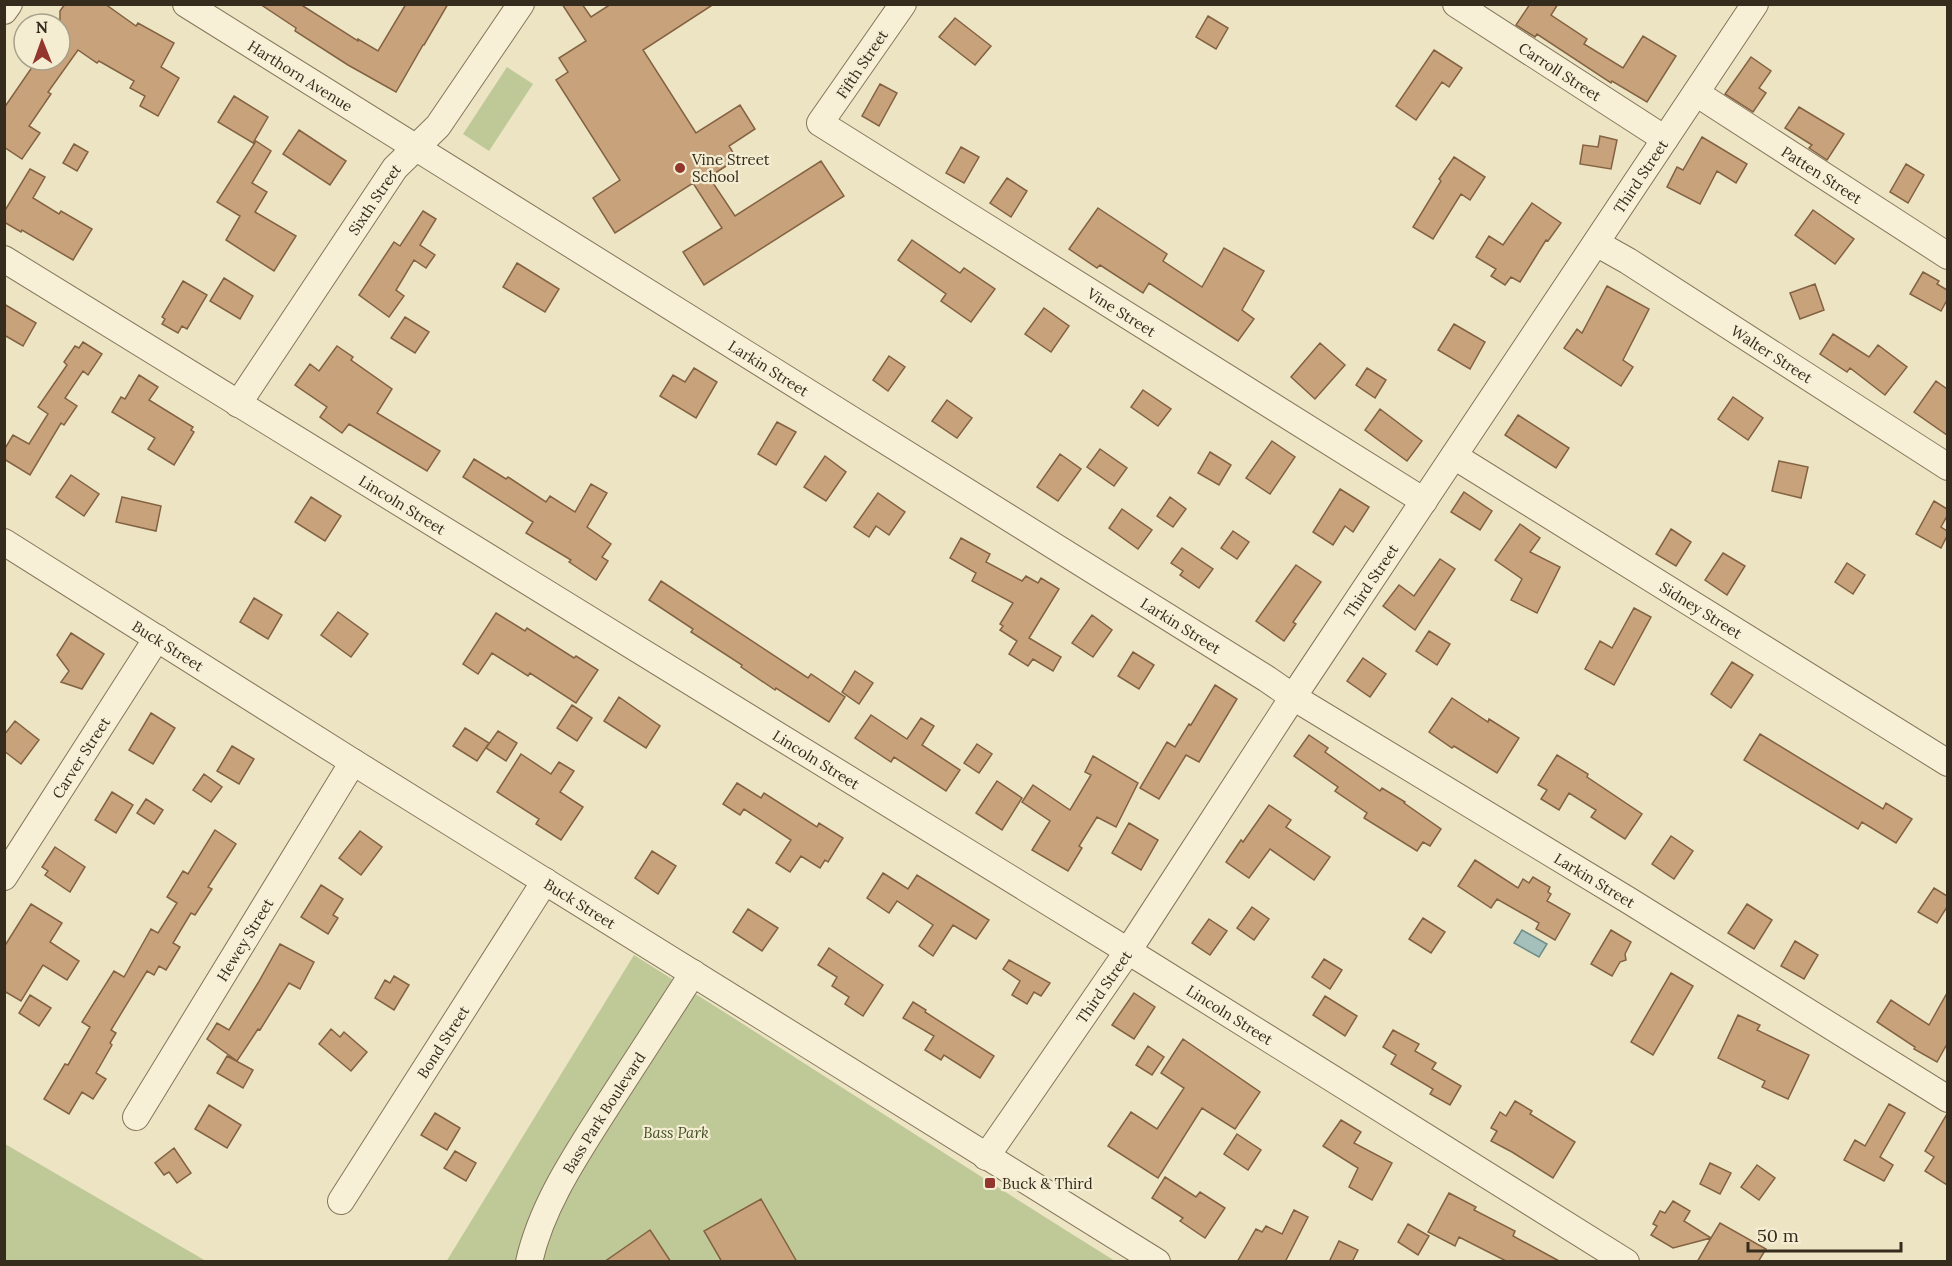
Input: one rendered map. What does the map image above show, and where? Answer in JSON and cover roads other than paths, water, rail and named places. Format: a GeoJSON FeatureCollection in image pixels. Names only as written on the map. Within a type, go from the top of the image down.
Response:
{"type":"FeatureCollection","features":[{"type":"Feature","properties":{"kind":"street"},"geometry":{"type":"LineString","coordinates":[[4,11],[9,4]]}},
{"type":"Feature","properties":{"kind":"street","name":"Harthorn Avenue"},"geometry":{"type":"LineString","coordinates":[[186,4],[416,148]]}},
{"type":"Feature","properties":{"kind":"street","name":"Sixth Street"},"geometry":{"type":"LineString","coordinates":[[238,404],[395,168],[438,126],[521,4]]}},
{"type":"Feature","properties":{"kind":"street","name":"Fifth Street"},"geometry":{"type":"LineString","coordinates":[[820,123],[903,4]]}},
{"type":"Feature","properties":{"kind":"street","name":"Carroll Street"},"geometry":{"type":"LineString","coordinates":[[1456,4],[1665,139]]}},
{"type":"Feature","properties":{"kind":"street","name":"Third Street"},"geometry":{"type":"LineString","coordinates":[[986,1157],[1128,951],[1293,697],[1755,4]]}},
{"type":"Feature","properties":{"kind":"street","name":"Patten Street"},"geometry":{"type":"LineString","coordinates":[[1696,93],[1947,256]]}},
{"type":"Feature","properties":{"kind":"street","name":"Vine Street"},"geometry":{"type":"LineString","coordinates":[[820,123],[1424,501]]}},
{"type":"Feature","properties":{"kind":"street","name":"Larkin Street"},"geometry":{"type":"LineString","coordinates":[[416,148],[1060,549],[1293,697],[1628,900],[1947,1099]]}},
{"type":"Feature","properties":{"kind":"street","name":"Walter Street"},"geometry":{"type":"LineString","coordinates":[[1596,243],[1628,261],[1947,467]]}},
{"type":"Feature","properties":{"kind":"street","name":"Lincoln Street"},"geometry":{"type":"LineString","coordinates":[[4,259],[1128,951],[1626,1262]]}},
{"type":"Feature","properties":{"kind":"street","name":"Sidney Street"},"geometry":{"type":"LineString","coordinates":[[1454,456],[1947,763]]}},
{"type":"Feature","properties":{"kind":"street","name":"Buck Street"},"geometry":{"type":"LineString","coordinates":[[4,542],[1157,1262]]}},
{"type":"Feature","properties":{"kind":"street","name":"Carver Street"},"geometry":{"type":"LineString","coordinates":[[4,877],[157,638]]}},
{"type":"Feature","properties":{"kind":"street","name":"Hewey Street"},"geometry":{"type":"LineString","coordinates":[[136,1117],[353,762]]}},
{"type":"Feature","properties":{"kind":"street","name":"Bond Street"},"geometry":{"type":"LineString","coordinates":[[341,1202],[545,881]]}},
{"type":"Feature","properties":{"kind":"street","name":"Bass Park Boulevard"},"geometry":{"type":"LineString","coordinates":[[529,1262],[547,1208],[588,1136],[693,973]]}},
{"type":"Feature","properties":{"kind":"water"},"geometry":{"type":"Polygon","coordinates":[[[1522,930],[1547,944],[1539,957],[1514,943],[1522,930]]]}},
{"type":"Feature","properties":{"kind":"place","name":"Vine Street School"},"geometry":{"type":"Point","coordinates":[680,168]}},
{"type":"Feature","properties":{"kind":"place","name":"Buck & Third"},"geometry":{"type":"Point","coordinates":[990,1183]}},
{"type":"Feature","properties":{"kind":"park label","name":"Bass Park"},"geometry":{"type":"Point","coordinates":[676,1132]}}]}
